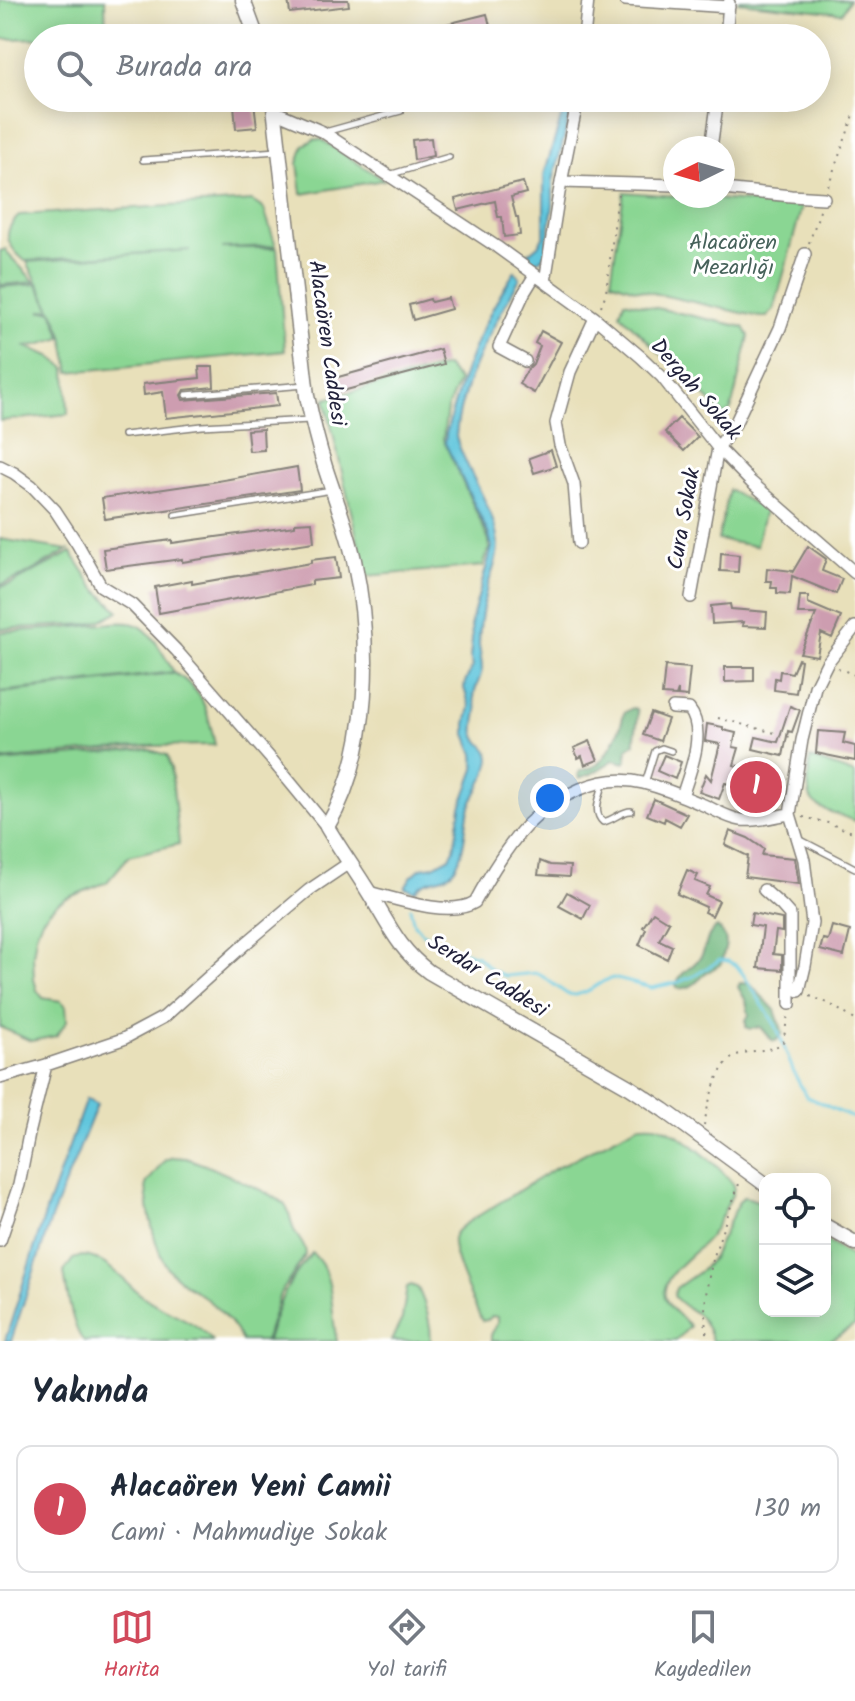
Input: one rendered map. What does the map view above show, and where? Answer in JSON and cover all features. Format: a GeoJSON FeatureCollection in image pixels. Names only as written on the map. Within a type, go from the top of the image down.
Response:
{"type":"FeatureCollection","features":[{"type":"Feature","properties":{"kind":"street"},"geometry":{"type":"LineString","coordinates":[[243,0],[252,24]]}},
{"type":"Feature","properties":{"kind":"street"},"geometry":{"type":"LineString","coordinates":[[585,24],[588,0]]}},
{"type":"Feature","properties":{"kind":"street"},"geometry":{"type":"LineString","coordinates":[[625,0],[729,4],[727,24]]}},
{"type":"Feature","properties":{"kind":"street","name":"Alacaören Caddesi"},"geometry":{"type":"LineString","coordinates":[[276,112],[305,385],[312,420],[354,560],[363,623],[361,729],[356,757],[327,827]]}},
{"type":"Feature","properties":{"kind":"street","name":"Alacaören Caddesi"},"geometry":{"type":"LineString","coordinates":[[287,112],[454,219]]}},
{"type":"Feature","properties":{"kind":"street"},"geometry":{"type":"LineString","coordinates":[[525,361],[499,347],[519,303],[538,277],[575,112]]}},
{"type":"Feature","properties":{"kind":"street"},"geometry":{"type":"LineString","coordinates":[[713,136],[716,112]]}},
{"type":"Feature","properties":{"kind":"street"},"geometry":{"type":"LineString","coordinates":[[561,182],[663,184]]}},
{"type":"Feature","properties":{"kind":"street"},"geometry":{"type":"LineString","coordinates":[[735,190],[824,198]]}},
{"type":"Feature","properties":{"kind":"street","name":"Dergah Sokak"},"geometry":{"type":"LineString","coordinates":[[454,219],[595,318],[641,357],[662,377],[718,448],[751,482],[855,573]]}},
{"type":"Feature","properties":{"kind":"street"},"geometry":{"type":"LineString","coordinates":[[718,448],[735,424],[780,328],[805,254]]}},
{"type":"Feature","properties":{"kind":"street"},"geometry":{"type":"LineString","coordinates":[[579,543],[574,484],[556,423],[570,372],[595,318]]}},
{"type":"Feature","properties":{"kind":"street","name":"Cura Sokak"},"geometry":{"type":"LineString","coordinates":[[691,597],[718,448]]}},
{"type":"Feature","properties":{"kind":"street"},"geometry":{"type":"LineString","coordinates":[[0,466],[32,486],[55,510],[101,586],[132,605],[176,650],[327,827]]}},
{"type":"Feature","properties":{"kind":"street"},"geometry":{"type":"LineString","coordinates":[[799,991],[812,923],[804,860],[790,814],[802,740],[815,687],[827,663],[855,627]]}},
{"type":"Feature","properties":{"kind":"street"},"geometry":{"type":"LineString","coordinates":[[673,708],[689,709],[694,715],[698,735],[695,756],[682,796]]}},
{"type":"Feature","properties":{"kind":"street"},"geometry":{"type":"LineString","coordinates":[[369,892],[417,904],[448,908],[467,906],[475,902],[513,841],[540,813],[568,794],[603,782],[645,783],[742,820],[790,814]]}},
{"type":"Feature","properties":{"kind":"street","name":"Serdar Caddesi"},"geometry":{"type":"LineString","coordinates":[[327,827],[413,960],[631,1088],[759,1179]]}},
{"type":"Feature","properties":{"kind":"street"},"geometry":{"type":"LineString","coordinates":[[0,1078],[146,1029],[164,1017],[309,890],[349,863]]}},
{"type":"Feature","properties":{"kind":"street"},"geometry":{"type":"LineString","coordinates":[[764,890],[790,915],[790,1004]]}},
{"type":"Feature","properties":{"kind":"street"},"geometry":{"type":"LineString","coordinates":[[0,1241],[19,1185],[46,1065]]}},
{"type":"Feature","properties":{"kind":"street"},"geometry":{"type":"LineString","coordinates":[[831,1229],[855,1243]]}},
{"type":"Feature","properties":{"kind":"lane"},"geometry":{"type":"LineString","coordinates":[[323,132],[397,112]]}},
{"type":"Feature","properties":{"kind":"lane"},"geometry":{"type":"LineString","coordinates":[[143,160],[280,151]]}},
{"type":"Feature","properties":{"kind":"lane"},"geometry":{"type":"LineString","coordinates":[[387,176],[449,157]]}},
{"type":"Feature","properties":{"kind":"lane"},"geometry":{"type":"LineString","coordinates":[[186,395],[305,385]]}},
{"type":"Feature","properties":{"kind":"lane"},"geometry":{"type":"LineString","coordinates":[[124,435],[202,426],[312,420]]}},
{"type":"Feature","properties":{"kind":"lane"},"geometry":{"type":"LineString","coordinates":[[175,515],[333,490]]}},
{"type":"Feature","properties":{"kind":"lane"},"geometry":{"type":"LineString","coordinates":[[645,783],[655,751],[662,748],[671,751]]}},
{"type":"Feature","properties":{"kind":"lane"},"geometry":{"type":"LineString","coordinates":[[603,782],[597,810],[600,819],[609,821],[625,811],[631,811]]}},
{"type":"Feature","properties":{"kind":"lane"},"geometry":{"type":"LineString","coordinates":[[799,839],[855,868]]}},
{"type":"Feature","properties":{"kind":"path"},"geometry":{"type":"LineString","coordinates":[[805,254],[855,112]]}},
{"type":"Feature","properties":{"kind":"path"},"geometry":{"type":"LineString","coordinates":[[595,318],[606,293],[620,182]]}},
{"type":"Feature","properties":{"kind":"path"},"geometry":{"type":"LineString","coordinates":[[827,663],[855,675]]}},
{"type":"Feature","properties":{"kind":"path"},"geometry":{"type":"LineString","coordinates":[[718,718],[802,740]]}},
{"type":"Feature","properties":{"kind":"path"},"geometry":{"type":"LineString","coordinates":[[790,814],[855,833]]}},
{"type":"Feature","properties":{"kind":"path"},"geometry":{"type":"LineString","coordinates":[[799,991],[830,1004],[855,1020]]}},
{"type":"Feature","properties":{"kind":"path"},"geometry":{"type":"LineString","coordinates":[[702,1137],[710,1099],[725,1064],[732,1056],[772,1049],[783,1043],[790,1004]]}},
{"type":"Feature","properties":{"kind":"path"},"geometry":{"type":"LineString","coordinates":[[708,1341],[707,1279],[744,1168]]}},
{"type":"Feature","properties":{"kind":"green space"},"geometry":{"type":"Polygon","coordinates":[[[0,0],[105,0],[106,24],[24,24],[24,39],[0,39],[0,0]]]}},
{"type":"Feature","properties":{"kind":"green space"},"geometry":{"type":"Polygon","coordinates":[[[738,0],[849,0],[842,13],[738,0]]]}},
{"type":"Feature","properties":{"kind":"green space"},"geometry":{"type":"Polygon","coordinates":[[[315,139],[322,140],[384,180],[302,194],[298,163],[304,145],[315,139]]]}},
{"type":"Feature","properties":{"kind":"green space","name":"Alacaören Mezarlığı"},"geometry":{"type":"Polygon","coordinates":[[[624,192],[663,195],[663,208],[735,208],[735,201],[802,206],[774,310],[767,317],[611,281],[624,192]]]}},
{"type":"Feature","properties":{"kind":"green space"},"geometry":{"type":"Polygon","coordinates":[[[252,201],[264,209],[276,246],[222,248],[277,248],[285,351],[70,372],[63,335],[27,262],[190,250],[25,261],[8,239],[10,227],[20,215],[252,201]]]}},
{"type":"Feature","properties":{"kind":"green space"},"geometry":{"type":"Polygon","coordinates":[[[6,249],[35,282],[0,285],[0,251],[6,249]]]}},
{"type":"Feature","properties":{"kind":"green space"},"geometry":{"type":"Polygon","coordinates":[[[37,284],[51,309],[40,311],[52,311],[62,338],[24,346],[50,356],[66,368],[68,414],[0,421],[0,287],[37,284]]]}},
{"type":"Feature","properties":{"kind":"green space"},"geometry":{"type":"Polygon","coordinates":[[[624,301],[744,327],[749,336],[731,410],[724,415],[620,314],[624,301]]]}},
{"type":"Feature","properties":{"kind":"green space"},"geometry":{"type":"Polygon","coordinates":[[[446,366],[459,381],[447,409],[443,439],[489,540],[483,566],[366,576],[325,399],[446,366]]]}},
{"type":"Feature","properties":{"kind":"green space"},"geometry":{"type":"Polygon","coordinates":[[[729,490],[765,510],[756,546],[718,540],[729,490]]]}},
{"type":"Feature","properties":{"kind":"green space"},"geometry":{"type":"Polygon","coordinates":[[[0,539],[68,550],[23,576],[0,585],[0,539]]]}},
{"type":"Feature","properties":{"kind":"green space"},"geometry":{"type":"Polygon","coordinates":[[[71,552],[94,587],[119,611],[89,624],[0,629],[0,587],[71,552]]]}},
{"type":"Feature","properties":{"kind":"green space"},"geometry":{"type":"Polygon","coordinates":[[[120,623],[137,625],[148,632],[174,672],[0,692],[0,632],[120,623]]]}},
{"type":"Feature","properties":{"kind":"green space"},"geometry":{"type":"Polygon","coordinates":[[[174,673],[199,695],[215,745],[146,746],[0,760],[0,693],[174,673]]]}},
{"type":"Feature","properties":{"kind":"green space"},"geometry":{"type":"Polygon","coordinates":[[[632,708],[637,709],[638,713],[635,743],[627,749],[625,763],[614,760],[579,778],[580,771],[603,759],[624,713],[632,708]]]}},
{"type":"Feature","properties":{"kind":"green space"},"geometry":{"type":"Polygon","coordinates":[[[147,749],[167,755],[179,844],[129,856],[107,882],[67,898],[42,919],[33,955],[34,979],[43,998],[61,1001],[66,1006],[67,1021],[56,1036],[31,1041],[0,1027],[0,762],[147,749]]]}},
{"type":"Feature","properties":{"kind":"green space"},"geometry":{"type":"Polygon","coordinates":[[[810,758],[855,774],[855,821],[813,802],[808,787],[810,758]]]}},
{"type":"Feature","properties":{"kind":"green space"},"geometry":{"type":"Polygon","coordinates":[[[717,927],[726,940],[721,964],[691,986],[678,988],[678,980],[699,959],[709,936],[717,927]]]}},
{"type":"Feature","properties":{"kind":"green space"},"geometry":{"type":"Polygon","coordinates":[[[740,983],[750,984],[775,1010],[783,1033],[776,1041],[761,1027],[746,1027],[749,1015],[738,987],[740,983]]]}},
{"type":"Feature","properties":{"kind":"green space"},"geometry":{"type":"Polygon","coordinates":[[[639,1125],[659,1126],[679,1136],[719,1168],[734,1185],[713,1232],[674,1272],[665,1288],[669,1305],[690,1326],[676,1341],[491,1341],[497,1317],[482,1321],[478,1314],[453,1246],[456,1232],[554,1169],[639,1125]]]}},
{"type":"Feature","properties":{"kind":"green space"},"geometry":{"type":"Polygon","coordinates":[[[185,1158],[236,1179],[277,1199],[288,1210],[306,1254],[280,1294],[265,1341],[242,1341],[219,1310],[178,1279],[160,1254],[146,1184],[165,1160],[185,1158]]]}},
{"type":"Feature","properties":{"kind":"green space"},"geometry":{"type":"Polygon","coordinates":[[[743,1197],[759,1202],[759,1317],[831,1317],[831,1244],[855,1259],[855,1325],[830,1341],[712,1341],[701,1319],[674,1296],[676,1288],[703,1269],[713,1257],[743,1197]]]}},
{"type":"Feature","properties":{"kind":"green space"},"geometry":{"type":"Polygon","coordinates":[[[312,1253],[320,1261],[329,1282],[337,1341],[267,1341],[284,1294],[312,1253]]]}},
{"type":"Feature","properties":{"kind":"green space"},"geometry":{"type":"Polygon","coordinates":[[[91,1257],[107,1266],[144,1297],[198,1327],[213,1341],[84,1341],[73,1319],[64,1272],[73,1259],[91,1257]]]}},
{"type":"Feature","properties":{"kind":"green space"},"geometry":{"type":"Polygon","coordinates":[[[407,1287],[418,1288],[423,1301],[431,1341],[391,1341],[402,1319],[407,1287]]]}},
{"type":"Feature","properties":{"kind":"water"},"geometry":{"type":"Polygon","coordinates":[[[563,112],[570,112],[553,181],[546,252],[541,260],[531,263],[525,256],[544,235],[544,175],[563,112]]]}},
{"type":"Feature","properties":{"kind":"water"},"geometry":{"type":"Polygon","coordinates":[[[515,271],[520,278],[471,375],[456,437],[489,511],[498,544],[482,614],[479,645],[482,669],[474,698],[477,710],[475,734],[488,751],[490,759],[469,810],[459,861],[451,873],[425,882],[415,891],[405,887],[411,877],[421,868],[450,857],[454,849],[461,807],[475,769],[474,754],[466,734],[470,707],[464,688],[473,666],[470,657],[471,622],[492,547],[445,443],[446,434],[473,350],[492,309],[515,271]]]}},
{"type":"Feature","properties":{"kind":"water"},"geometry":{"type":"Polygon","coordinates":[[[86,1099],[97,1105],[52,1216],[11,1341],[5,1341],[47,1208],[86,1099]]]}},
{"type":"Feature","properties":{"kind":"building"},"geometry":{"type":"Polygon","coordinates":[[[288,0],[348,0],[349,6],[290,13],[288,0]]]}},
{"type":"Feature","properties":{"kind":"building"},"geometry":{"type":"Polygon","coordinates":[[[487,14],[490,24],[447,24],[487,14]]]}},
{"type":"Feature","properties":{"kind":"building"},"geometry":{"type":"Polygon","coordinates":[[[235,112],[255,112],[257,127],[236,129],[235,112]]]}},
{"type":"Feature","properties":{"kind":"building"},"geometry":{"type":"Polygon","coordinates":[[[431,138],[433,156],[414,160],[412,140],[431,138]]]}},
{"type":"Feature","properties":{"kind":"building"},"geometry":{"type":"Polygon","coordinates":[[[523,182],[526,193],[511,197],[520,235],[504,237],[502,217],[498,217],[495,201],[458,210],[455,199],[523,182]]]}},
{"type":"Feature","properties":{"kind":"building"},"geometry":{"type":"Polygon","coordinates":[[[448,298],[451,309],[413,320],[409,305],[448,298]]]}},
{"type":"Feature","properties":{"kind":"building"},"geometry":{"type":"Polygon","coordinates":[[[541,331],[561,342],[534,393],[519,384],[533,364],[540,346],[535,343],[541,331]]]}},
{"type":"Feature","properties":{"kind":"building"},"geometry":{"type":"Polygon","coordinates":[[[440,349],[444,364],[335,393],[331,379],[440,349]]]}},
{"type":"Feature","properties":{"kind":"building"},"geometry":{"type":"Polygon","coordinates":[[[199,367],[213,367],[214,387],[184,390],[181,395],[183,400],[276,393],[278,406],[166,418],[163,392],[144,395],[143,384],[200,378],[199,367]]]}},
{"type":"Feature","properties":{"kind":"building"},"geometry":{"type":"Polygon","coordinates":[[[679,418],[698,437],[684,451],[665,432],[679,418]]]}},
{"type":"Feature","properties":{"kind":"building"},"geometry":{"type":"Polygon","coordinates":[[[263,429],[264,450],[249,451],[247,430],[263,429]]]}},
{"type":"Feature","properties":{"kind":"building"},"geometry":{"type":"Polygon","coordinates":[[[551,450],[556,466],[534,473],[529,458],[551,450]]]}},
{"type":"Feature","properties":{"kind":"building"},"geometry":{"type":"Polygon","coordinates":[[[297,467],[300,490],[105,519],[102,498],[297,467]]]}},
{"type":"Feature","properties":{"kind":"building"},"geometry":{"type":"Polygon","coordinates":[[[312,522],[314,542],[182,562],[182,559],[106,569],[103,549],[172,540],[172,543],[312,522]]]}},
{"type":"Feature","properties":{"kind":"building"},"geometry":{"type":"Polygon","coordinates":[[[808,546],[826,559],[822,571],[842,579],[836,594],[792,576],[790,594],[777,593],[777,588],[771,588],[772,581],[766,581],[767,568],[792,573],[808,546]]]}},
{"type":"Feature","properties":{"kind":"building"},"geometry":{"type":"Polygon","coordinates":[[[721,553],[739,555],[738,572],[720,571],[721,553]]]}},
{"type":"Feature","properties":{"kind":"building"},"geometry":{"type":"Polygon","coordinates":[[[336,557],[339,578],[159,613],[155,587],[192,580],[192,584],[336,557]]]}},
{"type":"Feature","properties":{"kind":"building"},"geometry":{"type":"Polygon","coordinates":[[[800,596],[808,596],[808,603],[841,617],[832,638],[821,633],[817,656],[800,653],[816,614],[798,614],[800,596]]]}},
{"type":"Feature","properties":{"kind":"building"},"geometry":{"type":"Polygon","coordinates":[[[730,604],[731,609],[767,612],[766,627],[742,626],[743,622],[712,624],[711,606],[730,604]]]}},
{"type":"Feature","properties":{"kind":"building"},"geometry":{"type":"Polygon","coordinates":[[[798,659],[801,660],[796,693],[774,690],[775,678],[779,679],[780,671],[792,673],[798,659]]]}},
{"type":"Feature","properties":{"kind":"building"},"geometry":{"type":"Polygon","coordinates":[[[665,666],[690,668],[687,697],[678,696],[678,690],[676,696],[662,695],[665,666]]]}},
{"type":"Feature","properties":{"kind":"building"},"geometry":{"type":"Polygon","coordinates":[[[725,667],[754,667],[754,681],[725,682],[725,667]]]}},
{"type":"Feature","properties":{"kind":"building"},"geometry":{"type":"Polygon","coordinates":[[[790,706],[800,710],[792,732],[788,731],[783,756],[753,749],[756,737],[778,742],[790,706]]]}},
{"type":"Feature","properties":{"kind":"building"},"geometry":{"type":"Polygon","coordinates":[[[651,713],[668,719],[660,741],[643,735],[651,713]]]}},
{"type":"Feature","properties":{"kind":"building"},"geometry":{"type":"Polygon","coordinates":[[[707,724],[736,733],[733,747],[739,748],[733,785],[725,783],[719,799],[699,792],[706,774],[711,780],[720,744],[705,741],[707,724]]]}},
{"type":"Feature","properties":{"kind":"building"},"geometry":{"type":"Polygon","coordinates":[[[818,731],[845,733],[843,743],[855,746],[855,761],[816,753],[818,731]]]}},
{"type":"Feature","properties":{"kind":"building"},"geometry":{"type":"Polygon","coordinates":[[[590,741],[598,760],[585,765],[574,748],[590,741]]]}},
{"type":"Feature","properties":{"kind":"building"},"geometry":{"type":"Polygon","coordinates":[[[664,755],[681,762],[675,779],[657,771],[664,755]]]}},
{"type":"Feature","properties":{"kind":"building"},"geometry":{"type":"Polygon","coordinates":[[[764,771],[773,793],[749,803],[739,782],[764,771]]]}},
{"type":"Feature","properties":{"kind":"building"},"geometry":{"type":"Polygon","coordinates":[[[654,799],[687,814],[680,826],[665,818],[664,822],[647,815],[654,799]]]}},
{"type":"Feature","properties":{"kind":"building"},"geometry":{"type":"Polygon","coordinates":[[[730,831],[764,849],[762,855],[795,858],[799,884],[745,877],[748,856],[725,845],[730,831]]]}},
{"type":"Feature","properties":{"kind":"building"},"geometry":{"type":"Polygon","coordinates":[[[540,861],[570,866],[569,877],[538,875],[540,861]]]}},
{"type":"Feature","properties":{"kind":"building"},"geometry":{"type":"Polygon","coordinates":[[[687,870],[698,875],[695,881],[710,887],[706,895],[719,901],[712,916],[704,912],[706,907],[677,894],[687,870]]]}},
{"type":"Feature","properties":{"kind":"building"},"geometry":{"type":"Polygon","coordinates":[[[567,892],[590,905],[583,919],[559,906],[567,892]]]}},
{"type":"Feature","properties":{"kind":"building"},"geometry":{"type":"Polygon","coordinates":[[[653,912],[669,922],[659,940],[672,946],[667,959],[639,945],[646,929],[643,927],[653,912]]]}},
{"type":"Feature","properties":{"kind":"building"},"geometry":{"type":"Polygon","coordinates":[[[752,913],[782,919],[782,932],[776,931],[773,954],[782,955],[782,970],[758,968],[763,927],[750,925],[752,913]]]}},
{"type":"Feature","properties":{"kind":"building"},"geometry":{"type":"Polygon","coordinates":[[[832,926],[850,931],[844,956],[820,950],[823,939],[828,940],[832,926]]]}},
{"type":"Feature","properties":{"kind":"waterway"},"geometry":{"type":"LineString","coordinates":[[410,908],[414,924],[422,933],[448,947],[477,956],[493,971],[505,976],[536,973],[567,994],[588,991],[613,978],[652,988],[694,976],[720,960],[728,961],[743,974],[776,1026],[806,1096],[855,1119]]}},
{"type":"Feature","properties":{"kind":"place","name":"Alacaören Yeni Camii"},"geometry":{"type":"Point","coordinates":[756,787]}}]}
